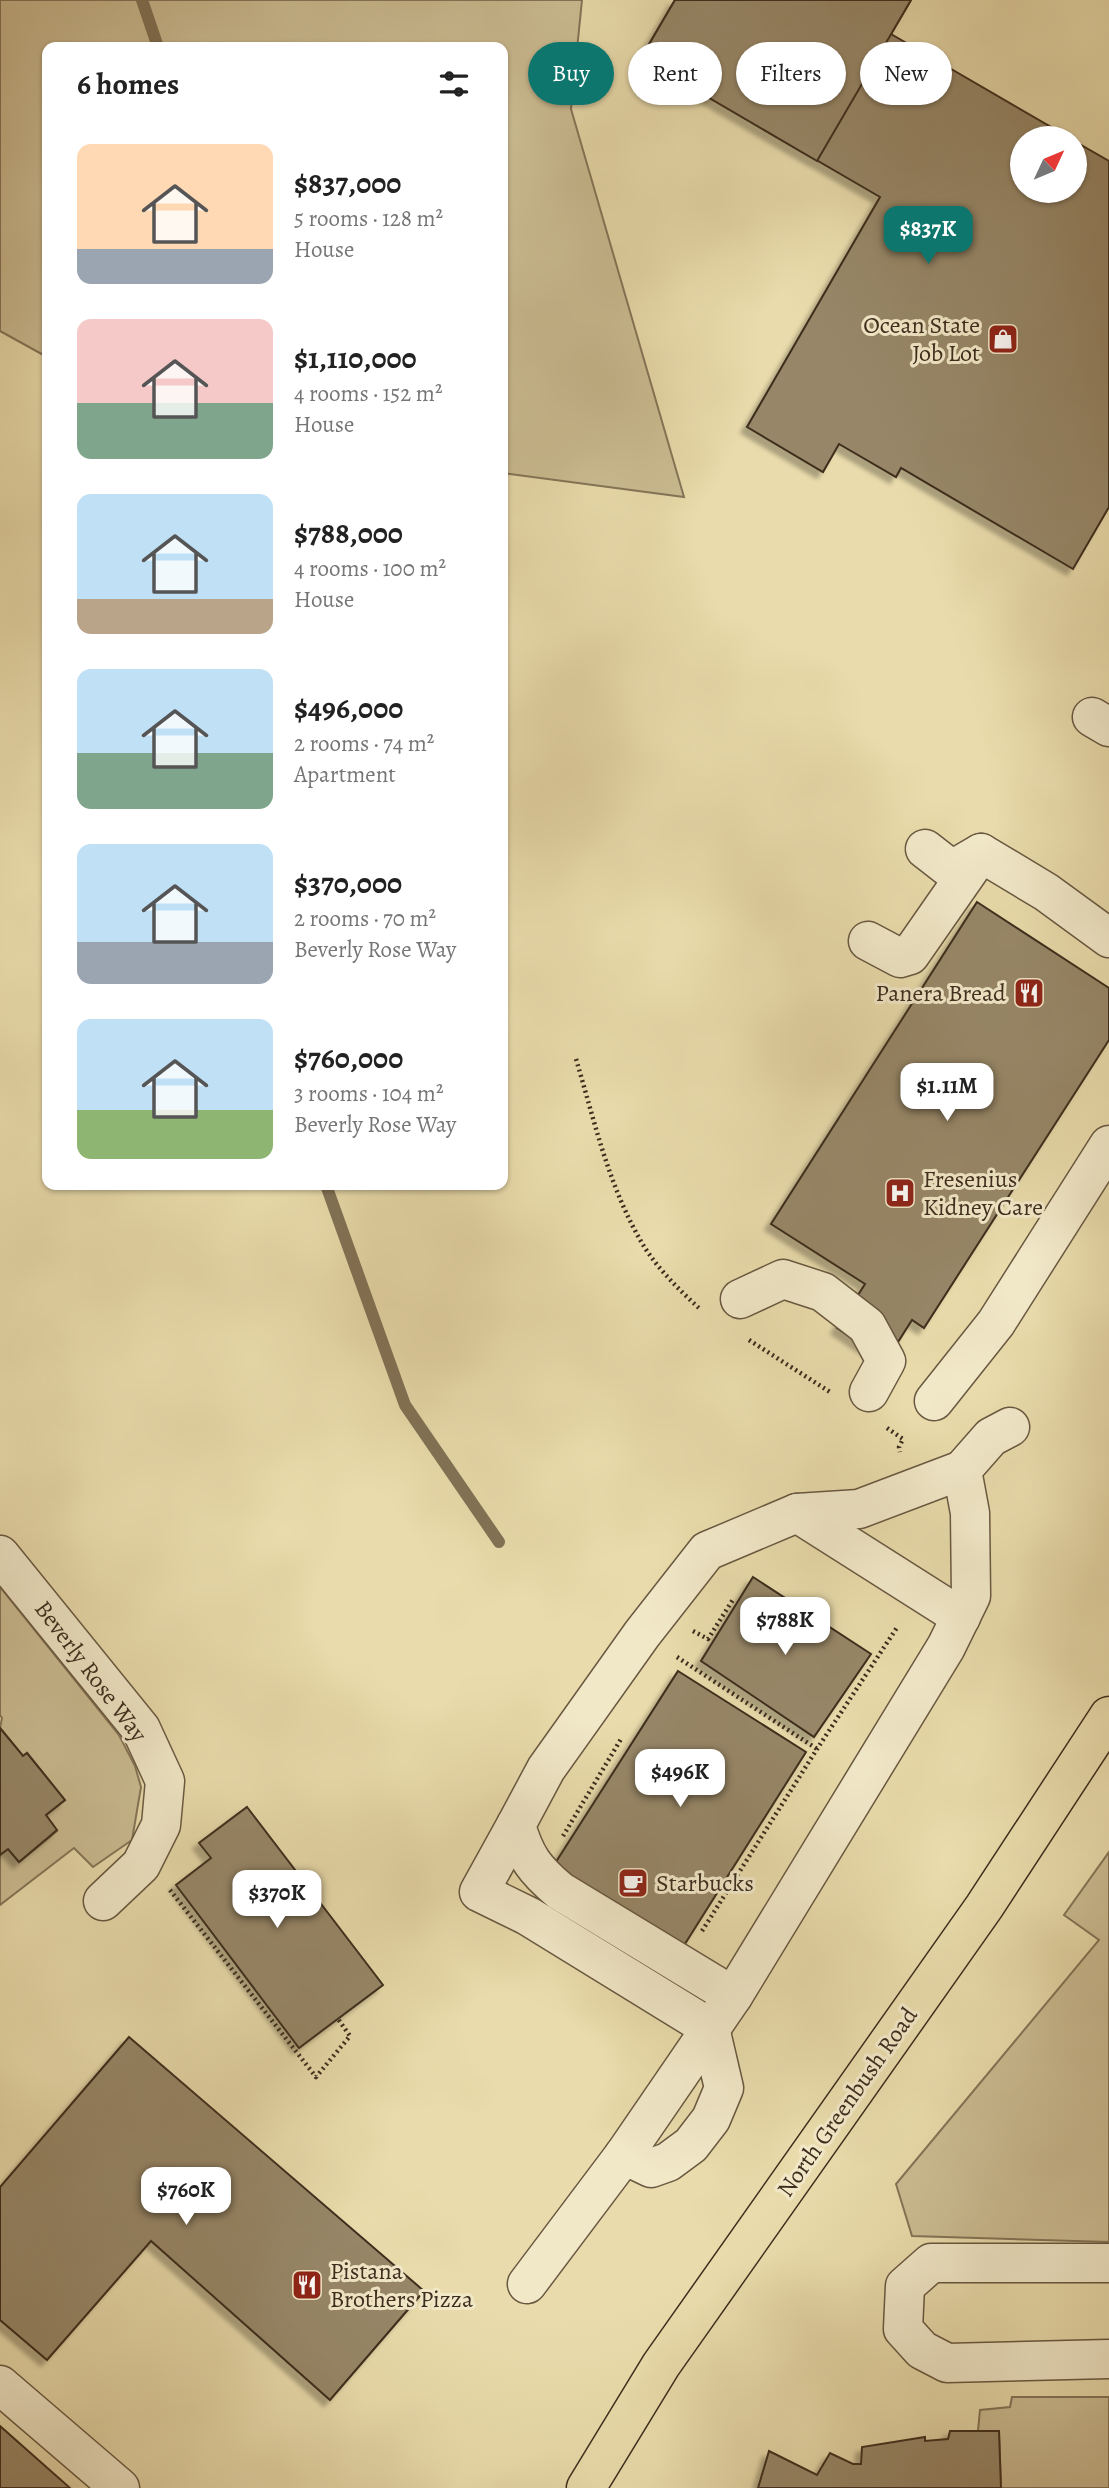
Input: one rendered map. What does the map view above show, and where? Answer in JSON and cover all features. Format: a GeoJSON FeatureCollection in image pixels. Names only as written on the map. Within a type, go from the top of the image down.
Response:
{"type":"FeatureCollection","features":[{"type":"Feature","properties":{"kind":"main road","name":"North Greenbush Road"},"geometry":{"type":"LineString","coordinates":[[586,2488],[661,2365],[984,1907],[1109,1716]]}},
{"type":"Feature","properties":{"kind":"street"},"geometry":{"type":"LineString","coordinates":[[925,849],[952,870],[981,853]]}},
{"type":"Feature","properties":{"kind":"street"},"geometry":{"type":"LineString","coordinates":[[981,853],[1046,892],[1109,938]]}},
{"type":"Feature","properties":{"kind":"street"},"geometry":{"type":"LineString","coordinates":[[868,941],[900,958],[910,954],[981,853]]}},
{"type":"Feature","properties":{"kind":"street"},"geometry":{"type":"LineString","coordinates":[[934,1401],[996,1323],[1109,1145]]}},
{"type":"Feature","properties":{"kind":"street"},"geometry":{"type":"LineString","coordinates":[[740,1299],[783,1279],[823,1292],[867,1326],[886,1361],[869,1392]]}},
{"type":"Feature","properties":{"kind":"street"},"geometry":{"type":"LineString","coordinates":[[624,2155],[651,2168],[668,2162],[691,2145],[711,2119],[724,2088],[710,2028],[528,1916],[479,1892],[545,1769],[642,1634],[706,1551],[797,1513],[859,1509],[962,1470],[991,1437],[1010,1427]]}},
{"type":"Feature","properties":{"kind":"street"},"geometry":{"type":"LineString","coordinates":[[527,2284],[624,2155],[733,1996],[946,1647],[971,1596],[970,1513],[962,1470]]}},
{"type":"Feature","properties":{"kind":"street"},"geometry":{"type":"LineString","coordinates":[[797,1513],[961,1618]]}},
{"type":"Feature","properties":{"kind":"street","name":"Beverly Rose Way"},"geometry":{"type":"LineString","coordinates":[[0,1555],[141,1729],[165,1781],[161,1825],[145,1858],[103,1901]]}},
{"type":"Feature","properties":{"kind":"street"},"geometry":{"type":"LineString","coordinates":[[516,1825],[522,1846],[538,1873],[553,1885],[733,1996]]}},
{"type":"Feature","properties":{"kind":"street"},"geometry":{"type":"LineString","coordinates":[[1109,2263],[930,2263],[905,2286],[903,2329],[922,2350],[947,2363],[1109,2359]]}},
{"type":"Feature","properties":{"kind":"street"},"geometry":{"type":"LineString","coordinates":[[0,2385],[120,2488]]}},
{"type":"Feature","properties":{"kind":"path"},"geometry":{"type":"LineString","coordinates":[[695,1620],[689,1629],[708,1639],[734,1598]]}},
{"type":"Feature","properties":{"kind":"path"},"geometry":{"type":"LineString","coordinates":[[681,1964],[817,1749],[904,1619]]}},
{"type":"Feature","properties":{"kind":"path"},"geometry":{"type":"LineString","coordinates":[[672,1654],[817,1749]]}},
{"type":"Feature","properties":{"kind":"path"},"geometry":{"type":"LineString","coordinates":[[560,1841],[623,1736]]}},
{"type":"Feature","properties":{"kind":"path"},"geometry":{"type":"LineString","coordinates":[[145,1858],[316,2077],[350,2036],[338,2019]]}},
{"type":"Feature","properties":{"kind":"shaded area"},"geometry":{"type":"Polygon","coordinates":[[[0,0],[582,0],[578,42],[528,42],[528,105],[571,105],[684,497],[508,474],[508,42],[42,42],[42,354],[0,331],[0,0]]]}},
{"type":"Feature","properties":{"kind":"shaded area"},"geometry":{"type":"Polygon","coordinates":[[[0,1587],[119,1735],[135,1766],[141,1787],[132,1840],[93,1867],[74,1848],[0,1905],[0,1855],[8,1849],[19,1862],[57,1831],[46,1815],[65,1800],[27,1753],[23,1756],[0,1728],[0,1587]]]}},
{"type":"Feature","properties":{"kind":"shaded area"},"geometry":{"type":"Polygon","coordinates":[[[1109,1852],[1109,2242],[912,2236],[896,2184],[1099,1940],[1064,1915],[1109,1852]]]}},
{"type":"Feature","properties":{"kind":"shaded area"},"geometry":{"type":"Polygon","coordinates":[[[1012,2397],[1109,2397],[1109,2488],[1001,2488],[999,2431],[978,2431],[980,2410],[1010,2407],[1012,2397]]]}},
{"type":"Feature","properties":{"kind":"building"},"geometry":{"type":"Polygon","coordinates":[[[675,0],[911,0],[891,34],[905,42],[860,42],[860,105],[952,105],[952,69],[1049,126],[1010,126],[1010,203],[1087,203],[1087,148],[1109,161],[1109,507],[1073,569],[901,468],[896,477],[839,444],[823,472],[747,427],[880,197],[722,105],[722,42],[650,42],[675,0]]]}},
{"type":"Feature","properties":{"kind":"building"},"geometry":{"type":"Polygon","coordinates":[[[675,0],[911,0],[886,42],[860,42],[860,87],[817,161],[721,105],[722,42],[650,42],[675,0]]]}},
{"type":"Feature","properties":{"kind":"building"},"geometry":{"type":"Polygon","coordinates":[[[977,902],[1109,988],[1109,1040],[924,1328],[912,1320],[886,1361],[837,1328],[865,1284],[771,1224],[977,902]]]}},
{"type":"Feature","properties":{"kind":"building"},"geometry":{"type":"Polygon","coordinates":[[[753,1577],[871,1654],[814,1737],[701,1661],[753,1577]]]}},
{"type":"Feature","properties":{"kind":"building"},"geometry":{"type":"Polygon","coordinates":[[[678,1671],[806,1752],[683,1947],[554,1865],[678,1671]]]}},
{"type":"Feature","properties":{"kind":"building"},"geometry":{"type":"Polygon","coordinates":[[[0,1728],[23,1756],[27,1753],[65,1800],[46,1815],[57,1830],[19,1862],[8,1849],[0,1855],[0,1728]]]}},
{"type":"Feature","properties":{"kind":"building"},"geometry":{"type":"Polygon","coordinates":[[[247,1807],[383,1985],[299,2048],[176,1885],[211,1858],[199,1843],[247,1807]]]}},
{"type":"Feature","properties":{"kind":"building"},"geometry":{"type":"Polygon","coordinates":[[[129,2037],[424,2291],[330,2400],[151,2241],[47,2360],[0,2320],[0,2187],[129,2037]]]}},
{"type":"Feature","properties":{"kind":"building"},"geometry":{"type":"Polygon","coordinates":[[[0,2426],[70,2488],[0,2488],[0,2426]]]}},
{"type":"Feature","properties":{"kind":"building"},"geometry":{"type":"Polygon","coordinates":[[[950,2431],[999,2431],[1001,2488],[758,2488],[769,2451],[817,2475],[830,2453],[853,2464],[861,2464],[862,2447],[925,2437],[925,2441],[948,2439],[950,2431]]]}},
{"type":"Feature","properties":{"kind":"waterway"},"geometry":{"type":"LineString","coordinates":[[142,0],[156,42]]}},
{"type":"Feature","properties":{"kind":"waterway"},"geometry":{"type":"LineString","coordinates":[[328,1190],[405,1405],[499,1542]]}},
{"type":"Feature","properties":{"kind":"place","name":"Ocean State Job Lot"},"geometry":{"type":"Point","coordinates":[1003,339]}},
{"type":"Feature","properties":{"kind":"place","name":"Panera Bread"},"geometry":{"type":"Point","coordinates":[1029,993]}},
{"type":"Feature","properties":{"kind":"place","name":"Fresenius Kidney Care"},"geometry":{"type":"Point","coordinates":[900,1193]}},
{"type":"Feature","properties":{"kind":"place","name":"Starbucks"},"geometry":{"type":"Point","coordinates":[633,1883]}},
{"type":"Feature","properties":{"kind":"place","name":"Pistana Brothers Pizza"},"geometry":{"type":"Point","coordinates":[307,2285]}}]}
